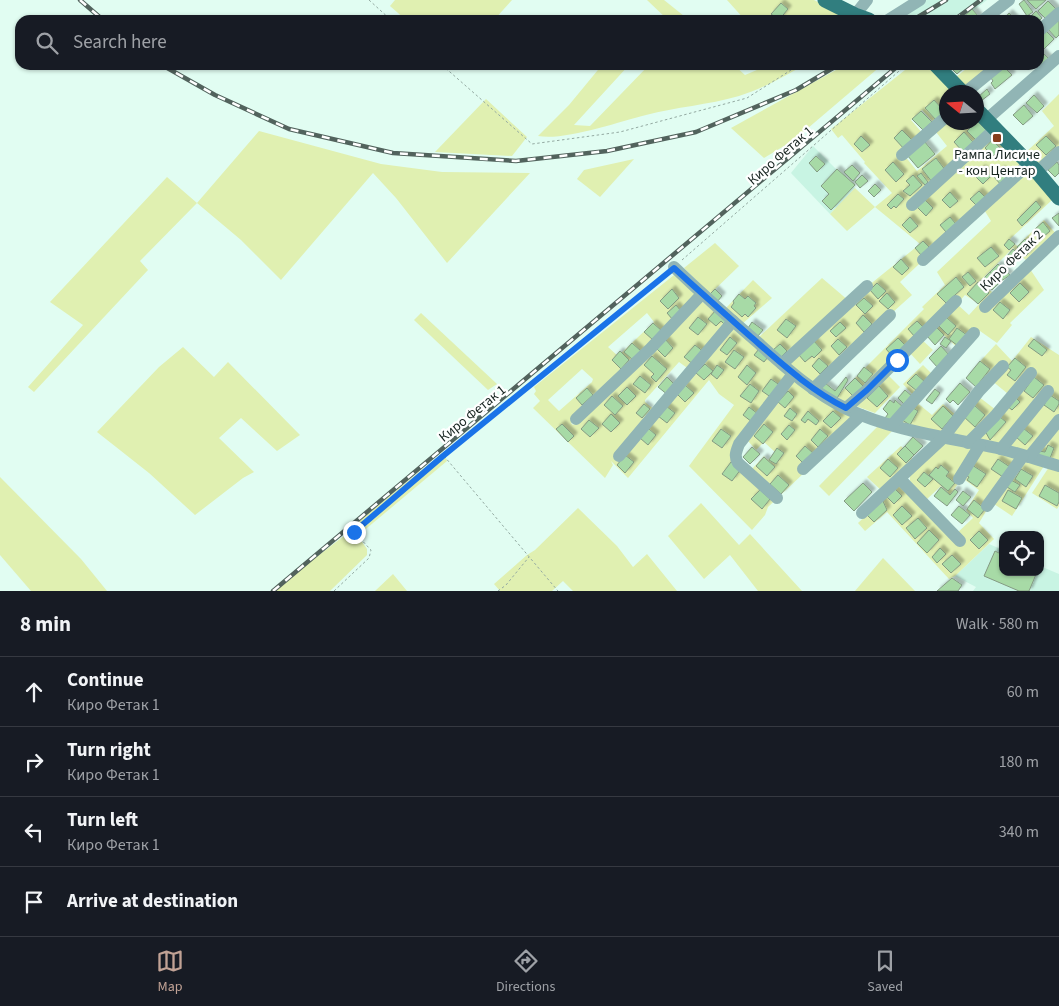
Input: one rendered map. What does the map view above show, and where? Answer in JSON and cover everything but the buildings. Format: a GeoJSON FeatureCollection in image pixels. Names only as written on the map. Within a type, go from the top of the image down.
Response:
{"type":"FeatureCollection","features":[{"type":"Feature","properties":{"kind":"main road"},"geometry":{"type":"LineString","coordinates":[[825,0],[856,15]]}},
{"type":"Feature","properties":{"kind":"main road"},"geometry":{"type":"LineString","coordinates":[[941,70],[955,85]]}},
{"type":"Feature","properties":{"kind":"main road"},"geometry":{"type":"LineString","coordinates":[[986,120],[1033,168],[1059,198]]}},
{"type":"Feature","properties":{"kind":"street"},"geometry":{"type":"LineString","coordinates":[[863,15],[867,0]]}},
{"type":"Feature","properties":{"kind":"street"},"geometry":{"type":"LineString","coordinates":[[896,13],[920,0]]}},
{"type":"Feature","properties":{"kind":"street"},"geometry":{"type":"LineString","coordinates":[[990,15],[1009,0]]}},
{"type":"Feature","properties":{"kind":"street"},"geometry":{"type":"LineString","coordinates":[[1044,27],[1059,14]]}},
{"type":"Feature","properties":{"kind":"street"},"geometry":{"type":"LineString","coordinates":[[1044,69],[1059,56]]}},
{"type":"Feature","properties":{"kind":"street"},"geometry":{"type":"LineString","coordinates":[[975,85],[993,70]]}},
{"type":"Feature","properties":{"kind":"street"},"geometry":{"type":"LineString","coordinates":[[912,205],[986,120],[1043,70]]}},
{"type":"Feature","properties":{"kind":"street"},"geometry":{"type":"LineString","coordinates":[[902,155],[939,123]]}},
{"type":"Feature","properties":{"kind":"street"},"geometry":{"type":"LineString","coordinates":[[923,260],[1033,168],[1059,152]]}},
{"type":"Feature","properties":{"kind":"street","name":"Киро Фетак 2"},"geometry":{"type":"LineString","coordinates":[[984,307],[1059,236]]}},
{"type":"Feature","properties":{"kind":"street"},"geometry":{"type":"LineString","coordinates":[[674,268],[793,374],[813,389],[846,408],[892,425],[942,438],[1001,449],[1059,466]]}},
{"type":"Feature","properties":{"kind":"street"},"geometry":{"type":"LineString","coordinates":[[782,364],[866,286]]}},
{"type":"Feature","properties":{"kind":"street"},"geometry":{"type":"LineString","coordinates":[[576,419],[650,349],[702,294]]}},
{"type":"Feature","properties":{"kind":"street"},"geometry":{"type":"LineString","coordinates":[[846,408],[867,390],[956,301]]}},
{"type":"Feature","properties":{"kind":"street"},"geometry":{"type":"LineString","coordinates":[[813,389],[890,315]]}},
{"type":"Feature","properties":{"kind":"street"},"geometry":{"type":"LineString","coordinates":[[619,456],[733,321]]}},
{"type":"Feature","properties":{"kind":"street"},"geometry":{"type":"LineString","coordinates":[[892,425],[974,333]]}},
{"type":"Feature","properties":{"kind":"street"},"geometry":{"type":"LineString","coordinates":[[862,513],[942,438],[1003,366]]}},
{"type":"Feature","properties":{"kind":"street"},"geometry":{"type":"LineString","coordinates":[[959,479],[974,444],[1031,373]]}},
{"type":"Feature","properties":{"kind":"street"},"geometry":{"type":"LineString","coordinates":[[777,498],[738,463],[735,457],[739,444],[793,374]]}},
{"type":"Feature","properties":{"kind":"street"},"geometry":{"type":"LineString","coordinates":[[1001,449],[1048,392]]}},
{"type":"Feature","properties":{"kind":"street"},"geometry":{"type":"LineString","coordinates":[[803,469],[861,415]]}},
{"type":"Feature","properties":{"kind":"street"},"geometry":{"type":"LineString","coordinates":[[987,506],[1026,457],[1059,420]]}},
{"type":"Feature","properties":{"kind":"street"},"geometry":{"type":"LineString","coordinates":[[900,478],[960,541]]}},
{"type":"Feature","properties":{"kind":"path"},"geometry":{"type":"LineString","coordinates":[[368,0],[385,15]]}},
{"type":"Feature","properties":{"kind":"path"},"geometry":{"type":"LineString","coordinates":[[448,70],[532,144],[620,132],[747,98],[791,70]]}},
{"type":"Feature","properties":{"kind":"path","name":"Киро Фетак 1"},"geometry":{"type":"LineString","coordinates":[[334,591],[369,558],[371,550],[354,532],[443,456],[674,268],[900,70]]}},
{"type":"Feature","properties":{"kind":"path"},"geometry":{"type":"LineString","coordinates":[[443,456],[558,591]]}},
{"type":"Feature","properties":{"kind":"path"},"geometry":{"type":"LineString","coordinates":[[498,591],[506,585],[529,557]]}},
{"type":"Feature","properties":{"kind":"shaded area"},"geometry":{"type":"Polygon","coordinates":[[[920,0],[987,0],[968,15],[898,15],[920,0]]]}},
{"type":"Feature","properties":{"kind":"shaded area"},"geometry":{"type":"Polygon","coordinates":[[[813,146],[855,188],[830,214],[791,173],[813,146]]]}},
{"type":"Feature","properties":{"kind":"shaded area"},"geometry":{"type":"Polygon","coordinates":[[[989,544],[999,548],[999,576],[1044,576],[1044,568],[1059,574],[1059,591],[973,591],[976,587],[955,576],[989,544]]]}},
{"type":"Feature","properties":{"kind":"green space"},"geometry":{"type":"Polygon","coordinates":[[[395,0],[512,0],[498,15],[400,15],[390,6],[395,0]]]}},
{"type":"Feature","properties":{"kind":"green space"},"geometry":{"type":"Polygon","coordinates":[[[647,0],[664,0],[683,15],[663,15],[647,0]]]}},
{"type":"Feature","properties":{"kind":"green space"},"geometry":{"type":"Polygon","coordinates":[[[727,0],[814,0],[842,15],[740,15],[727,0]]]}},
{"type":"Feature","properties":{"kind":"green space"},"geometry":{"type":"Polygon","coordinates":[[[598,70],[624,70],[574,125],[590,126],[644,70],[740,70],[745,75],[757,70],[795,70],[748,93],[716,102],[657,112],[562,136],[538,136],[569,105],[598,70]]]}},
{"type":"Feature","properties":{"kind":"green space"},"geometry":{"type":"Polygon","coordinates":[[[836,70],[876,70],[794,140],[764,158],[731,128],[836,70]]]}},
{"type":"Feature","properties":{"kind":"green space"},"geometry":{"type":"Polygon","coordinates":[[[905,70],[933,70],[948,85],[939,85],[939,120],[935,124],[922,110],[911,120],[923,134],[904,155],[917,171],[947,146],[936,132],[939,129],[984,130],[984,124],[1022,167],[900,282],[912,295],[815,382],[811,381],[789,363],[868,286],[920,244],[875,207],[892,193],[864,163],[842,135],[838,138],[831,129],[905,70]]]}},
{"type":"Feature","properties":{"kind":"green space"},"geometry":{"type":"Polygon","coordinates":[[[965,70],[989,70],[971,85],[964,85],[956,77],[965,70]]]}},
{"type":"Feature","properties":{"kind":"green space"},"geometry":{"type":"Polygon","coordinates":[[[1059,94],[1059,148],[1037,167],[1025,153],[1054,126],[1042,111],[1059,94]]]}},
{"type":"Feature","properties":{"kind":"green space"},"geometry":{"type":"Polygon","coordinates":[[[486,99],[527,137],[512,156],[435,152],[486,99]]]}},
{"type":"Feature","properties":{"kind":"green space"},"geometry":{"type":"Polygon","coordinates":[[[259,131],[381,164],[442,172],[530,173],[447,263],[396,198],[373,173],[281,280],[241,240],[197,203],[259,131]]]}},
{"type":"Feature","properties":{"kind":"green space"},"geometry":{"type":"Polygon","coordinates":[[[634,159],[600,197],[577,179],[584,170],[634,159]]]}},
{"type":"Feature","properties":{"kind":"green space"},"geometry":{"type":"Polygon","coordinates":[[[1026,169],[1052,200],[1010,239],[1017,246],[1044,220],[1058,236],[1029,263],[1013,248],[979,282],[1000,298],[1030,269],[1044,290],[1010,323],[1012,325],[997,343],[980,331],[962,352],[934,326],[849,404],[836,397],[924,309],[922,307],[945,285],[937,272],[991,221],[983,208],[1026,169]],[[965,295],[957,304],[969,315],[979,304],[965,295]]]}},
{"type":"Feature","properties":{"kind":"green space"},"geometry":{"type":"Polygon","coordinates":[[[167,177],[197,203],[140,261],[148,270],[34,392],[28,387],[83,325],[50,302],[167,177]]]}},
{"type":"Feature","properties":{"kind":"green space"},"geometry":{"type":"Polygon","coordinates":[[[855,188],[875,207],[847,231],[830,214],[855,188]]]}},
{"type":"Feature","properties":{"kind":"green space"},"geometry":{"type":"Polygon","coordinates":[[[715,243],[739,266],[710,294],[684,268],[715,243]]]}},
{"type":"Feature","properties":{"kind":"green space"},"geometry":{"type":"Polygon","coordinates":[[[679,271],[698,298],[571,423],[573,425],[701,301],[729,321],[690,370],[679,362],[645,400],[655,410],[733,325],[792,374],[731,454],[751,470],[764,456],[768,460],[775,452],[764,442],[756,450],[748,441],[795,377],[853,415],[805,472],[768,507],[765,515],[752,530],[689,466],[734,405],[719,394],[709,380],[628,478],[611,461],[613,465],[605,478],[533,408],[540,401],[534,394],[536,391],[534,387],[679,271]],[[647,313],[608,347],[618,356],[654,322],[647,313]],[[582,369],[548,400],[559,411],[592,382],[593,379],[582,369]]]}},
{"type":"Feature","properties":{"kind":"green space"},"geometry":{"type":"Polygon","coordinates":[[[822,278],[849,301],[782,358],[759,337],[822,278]]]}},
{"type":"Feature","properties":{"kind":"green space"},"geometry":{"type":"Polygon","coordinates":[[[753,280],[772,298],[742,324],[725,309],[753,280]]]}},
{"type":"Feature","properties":{"kind":"green space"},"geometry":{"type":"Polygon","coordinates":[[[421,313],[497,384],[488,390],[414,320],[421,313]]]}},
{"type":"Feature","properties":{"kind":"green space"},"geometry":{"type":"Polygon","coordinates":[[[1031,337],[1059,355],[1059,418],[1030,454],[976,439],[1013,398],[975,367],[996,344],[1012,361],[1031,337]]]}},
{"type":"Feature","properties":{"kind":"green space"},"geometry":{"type":"Polygon","coordinates":[[[921,339],[933,350],[920,364],[909,352],[921,339]]]}},
{"type":"Feature","properties":{"kind":"green space"},"geometry":{"type":"Polygon","coordinates":[[[183,347],[214,377],[228,362],[300,435],[277,451],[241,418],[219,438],[254,472],[243,478],[195,515],[149,473],[97,432],[159,367],[183,347]]]}},
{"type":"Feature","properties":{"kind":"green space"},"geometry":{"type":"Polygon","coordinates":[[[923,365],[934,376],[914,396],[903,384],[923,365]]]}},
{"type":"Feature","properties":{"kind":"green space"},"geometry":{"type":"Polygon","coordinates":[[[887,374],[900,387],[875,413],[856,406],[887,374]]]}},
{"type":"Feature","properties":{"kind":"green space"},"geometry":{"type":"Polygon","coordinates":[[[979,397],[996,410],[971,438],[947,432],[979,397]]]}},
{"type":"Feature","properties":{"kind":"green space"},"geometry":{"type":"Polygon","coordinates":[[[915,401],[932,415],[943,404],[957,416],[941,434],[899,423],[915,401]]]}},
{"type":"Feature","properties":{"kind":"green space"},"geometry":{"type":"Polygon","coordinates":[[[1059,424],[1059,462],[1033,455],[1059,424]]]}},
{"type":"Feature","properties":{"kind":"green space"},"geometry":{"type":"Polygon","coordinates":[[[879,425],[894,429],[829,496],[819,486],[879,425]]]}},
{"type":"Feature","properties":{"kind":"green space"},"geometry":{"type":"Polygon","coordinates":[[[943,444],[974,447],[960,481],[950,495],[941,486],[926,500],[910,481],[910,475],[943,444]]]}},
{"type":"Feature","properties":{"kind":"green space"},"geometry":{"type":"Polygon","coordinates":[[[901,446],[917,463],[883,492],[867,477],[901,446]]]}},
{"type":"Feature","properties":{"kind":"green space"},"geometry":{"type":"Polygon","coordinates":[[[983,448],[1018,458],[979,523],[994,539],[955,576],[949,579],[887,512],[865,531],[858,523],[900,484],[955,535],[973,518],[966,510],[979,490],[965,480],[983,448]]]}},
{"type":"Feature","properties":{"kind":"green space"},"geometry":{"type":"Polygon","coordinates":[[[444,452],[447,461],[361,533],[357,522],[444,452]]]}},
{"type":"Feature","properties":{"kind":"green space"},"geometry":{"type":"Polygon","coordinates":[[[1025,460],[1044,466],[1012,516],[994,504],[1025,460]]]}},
{"type":"Feature","properties":{"kind":"green space"},"geometry":{"type":"Polygon","coordinates":[[[1049,467],[1059,470],[1059,506],[1057,509],[1032,493],[1049,467]]]}},
{"type":"Feature","properties":{"kind":"green space"},"geometry":{"type":"Polygon","coordinates":[[[0,477],[81,559],[107,591],[31,591],[0,555],[0,477]]]}},
{"type":"Feature","properties":{"kind":"green space"},"geometry":{"type":"Polygon","coordinates":[[[701,503],[739,545],[750,534],[802,591],[758,591],[730,555],[704,579],[668,536],[701,503]]]}},
{"type":"Feature","properties":{"kind":"green space"},"geometry":{"type":"Polygon","coordinates":[[[578,508],[617,546],[633,567],[647,554],[677,591],[573,591],[563,581],[552,591],[500,591],[494,584],[535,550],[578,508]]]}},
{"type":"Feature","properties":{"kind":"green space"},"geometry":{"type":"Polygon","coordinates":[[[353,529],[367,549],[367,555],[330,591],[272,591],[353,529]]]}},
{"type":"Feature","properties":{"kind":"green space"},"geometry":{"type":"Polygon","coordinates":[[[883,558],[915,591],[855,591],[883,558]]]}},
{"type":"Feature","properties":{"kind":"green space"},"geometry":{"type":"Polygon","coordinates":[[[393,574],[407,591],[375,591],[393,574]]]}},
{"type":"Feature","properties":{"kind":"railway"},"geometry":{"type":"LineString","coordinates":[[80,0],[97,15]]}},
{"type":"Feature","properties":{"kind":"railway"},"geometry":{"type":"LineString","coordinates":[[921,15],[946,0]]}},
{"type":"Feature","properties":{"kind":"railway"},"geometry":{"type":"LineString","coordinates":[[961,15],[981,0]]}},
{"type":"Feature","properties":{"kind":"railway"},"geometry":{"type":"LineString","coordinates":[[171,70],[215,95],[289,129],[393,153],[516,161],[607,151],[696,132],[796,90],[830,70]]}},
{"type":"Feature","properties":{"kind":"railway"},"geometry":{"type":"LineString","coordinates":[[273,591],[893,70]]}},
{"type":"Feature","properties":{"kind":"place","name":"Рампа Лисиче - кон Центар"},"geometry":{"type":"Point","coordinates":[997,138]}},
{"type":"Feature","properties":{"kind":"route"},"geometry":{"type":"LineString","coordinates":[[354,532],[443,456],[674,268],[793,374],[813,389],[846,408],[897,360]]}}]}
